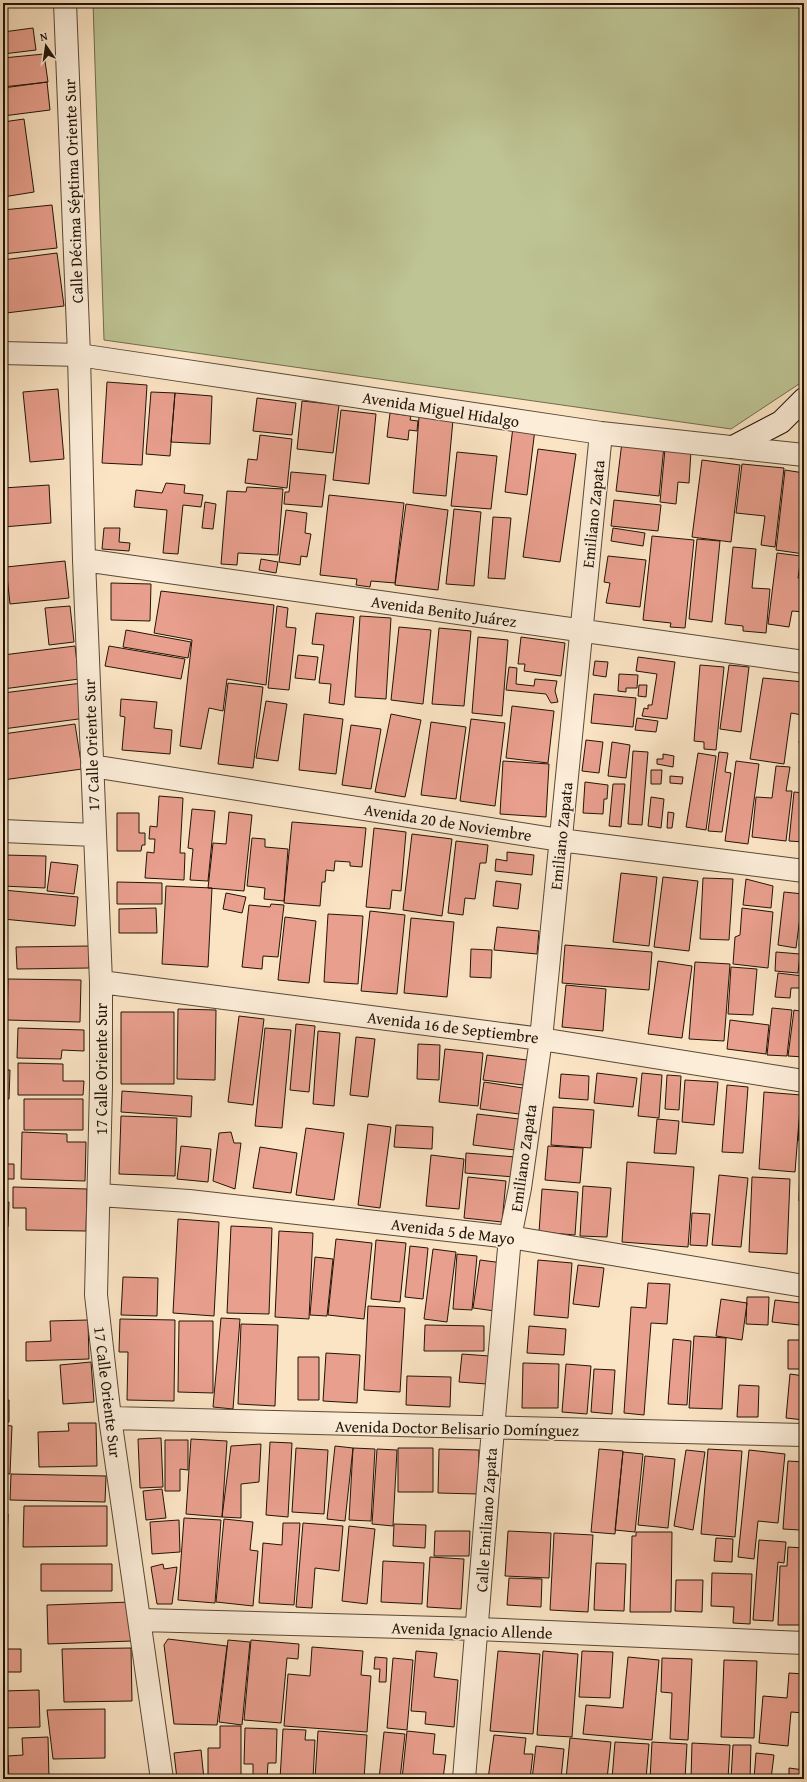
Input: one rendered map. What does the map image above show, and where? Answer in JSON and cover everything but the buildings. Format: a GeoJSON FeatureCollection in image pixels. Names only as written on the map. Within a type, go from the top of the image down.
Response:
{"type":"FeatureCollection","features":[{"type":"Feature","properties":{"kind":"street","name":"Calle Décima Séptima Oriente Sur"},"geometry":{"type":"LineString","coordinates":[[65,3],[79,355]]}},
{"type":"Feature","properties":{"kind":"street","name":"Avenida Miguel Hidalgo"},"geometry":{"type":"LineString","coordinates":[[3,353],[79,355],[601,433],[804,455]]}},
{"type":"Feature","properties":{"kind":"street","name":"17 Calle Oriente Sur"},"geometry":{"type":"LineString","coordinates":[[79,355],[84,560],[101,982],[99,1195],[96,1295],[110,1418],[162,1779]]}},
{"type":"Feature","properties":{"kind":"street"},"geometry":{"type":"LineString","coordinates":[[733,448],[781,422],[804,399]]}},
{"type":"Feature","properties":{"kind":"street","name":"Emiliano Zapata"},"geometry":{"type":"LineString","coordinates":[[510,1237],[520,1188],[541,1039],[601,433]]}},
{"type":"Feature","properties":{"kind":"street","name":"Avenida Benito Juárez"},"geometry":{"type":"LineString","coordinates":[[84,560],[804,662]]}},
{"type":"Feature","properties":{"kind":"street","name":"Avenida 20 de Noviembre"},"geometry":{"type":"LineString","coordinates":[[92,766],[560,840],[804,871]]}},
{"type":"Feature","properties":{"kind":"street"},"geometry":{"type":"LineString","coordinates":[[3,831],[94,835]]}},
{"type":"Feature","properties":{"kind":"street","name":"Avenida 16 de Septiembre"},"geometry":{"type":"LineString","coordinates":[[101,982],[541,1039],[804,1081]]}},
{"type":"Feature","properties":{"kind":"street","name":"Avenida 5 de Mayo"},"geometry":{"type":"LineString","coordinates":[[99,1195],[189,1201],[510,1237],[804,1286]]}},
{"type":"Feature","properties":{"kind":"street","name":"Calle Emiliano Zapata"},"geometry":{"type":"LineString","coordinates":[[464,1779],[478,1629],[493,1429],[510,1237]]}},
{"type":"Feature","properties":{"kind":"street","name":"Avenida Doctor Belisario Domínguez"},"geometry":{"type":"LineString","coordinates":[[110,1418],[493,1429],[804,1435]]}},
{"type":"Feature","properties":{"kind":"street","name":"Avenida Ignacio Allende"},"geometry":{"type":"LineString","coordinates":[[140,1620],[478,1629],[804,1643]]}},
{"type":"Feature","properties":{"kind":"green space"},"geometry":{"type":"Polygon","coordinates":[[[93,3],[804,3],[804,377],[799,384],[731,429],[104,340],[93,3]]]}}]}
